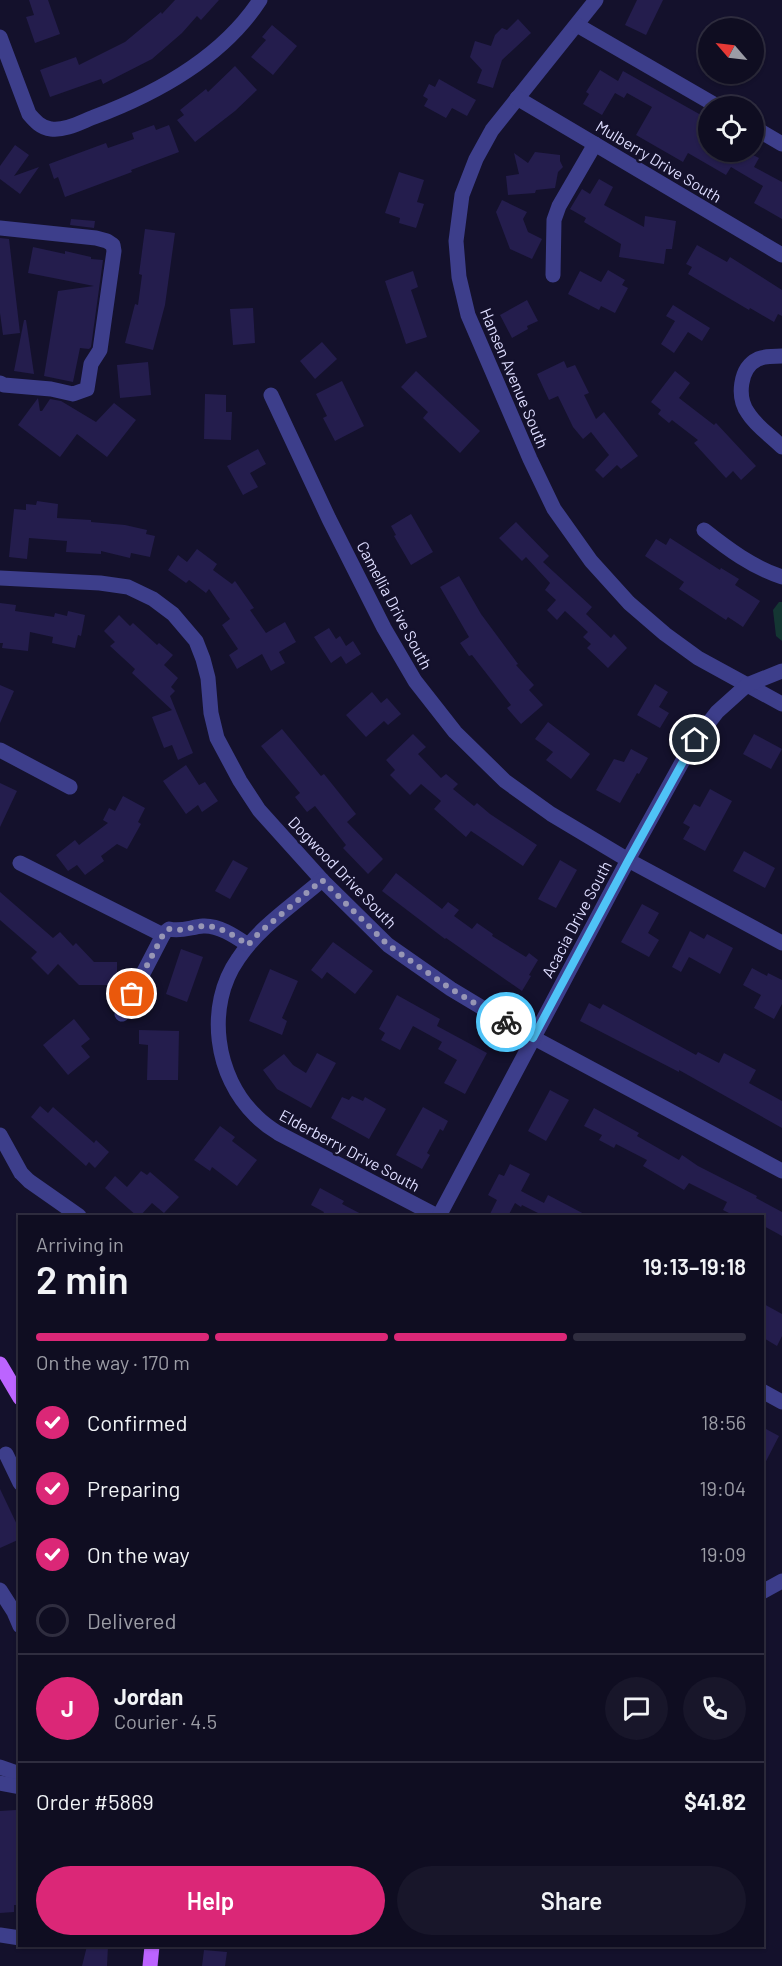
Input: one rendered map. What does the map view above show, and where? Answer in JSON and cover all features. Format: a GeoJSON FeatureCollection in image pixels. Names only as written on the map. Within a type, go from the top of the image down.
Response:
{"type":"FeatureCollection","features":[{"type":"Feature","properties":{"kind":"main road"},"geometry":{"type":"LineString","coordinates":[[0,1364],[17,1388]]}},
{"type":"Feature","properties":{"kind":"main road"},"geometry":{"type":"LineString","coordinates":[[150,1966],[152,1947]]}},
{"type":"Feature","properties":{"kind":"street"},"geometry":{"type":"LineString","coordinates":[[0,37],[29,114],[37,123],[49,129],[62,129],[131,103],[195,66],[227,38],[260,0]]}},
{"type":"Feature","properties":{"kind":"street","name":"Hansen Avenue South"},"geometry":{"type":"LineString","coordinates":[[596,0],[492,130],[476,159],[462,195],[456,241],[459,277],[468,315],[521,440],[554,509],[591,561],[629,603],[664,634],[698,658],[782,704]]}},
{"type":"Feature","properties":{"kind":"street"},"geometry":{"type":"LineString","coordinates":[[577,25],[700,96]]}},
{"type":"Feature","properties":{"kind":"street","name":"Mulberry Drive South"},"geometry":{"type":"LineString","coordinates":[[517,98],[782,255]]}},
{"type":"Feature","properties":{"kind":"street"},"geometry":{"type":"LineString","coordinates":[[764,133],[782,144]]}},
{"type":"Feature","properties":{"kind":"street"},"geometry":{"type":"LineString","coordinates":[[553,276],[554,220],[595,144]]}},
{"type":"Feature","properties":{"kind":"street"},"geometry":{"type":"LineString","coordinates":[[0,228],[96,238],[113,245],[114,251],[100,350],[91,364],[87,389],[73,394],[0,383]]}},
{"type":"Feature","properties":{"kind":"street"},"geometry":{"type":"LineString","coordinates":[[782,356],[757,359],[749,367],[741,384],[740,393],[742,402],[753,420],[782,447]]}},
{"type":"Feature","properties":{"kind":"street","name":"Camellia Drive South"},"geometry":{"type":"LineString","coordinates":[[271,395],[329,519],[384,628],[415,681],[455,732],[505,781],[551,814],[628,861],[782,943]]}},
{"type":"Feature","properties":{"kind":"street"},"geometry":{"type":"LineString","coordinates":[[704,530],[731,552],[782,577]]}},
{"type":"Feature","properties":{"kind":"street","name":"Dogwood Drive South"},"geometry":{"type":"LineString","coordinates":[[0,578],[100,583],[128,587],[153,599],[173,614],[196,641],[208,678],[211,713],[217,738],[259,810],[322,880],[388,945],[451,989],[533,1038],[782,1171]]}},
{"type":"Feature","properties":{"kind":"street","name":"Acacia Drive South"},"geometry":{"type":"LineString","coordinates":[[439,1215],[691,746],[717,712],[747,685],[782,671]]}},
{"type":"Feature","properties":{"kind":"street"},"geometry":{"type":"LineString","coordinates":[[0,750],[70,787]]}},
{"type":"Feature","properties":{"kind":"street"},"geometry":{"type":"LineString","coordinates":[[20,863],[163,935]]}},
{"type":"Feature","properties":{"kind":"street","name":"Elderberry Drive South"},"geometry":{"type":"LineString","coordinates":[[322,880],[259,933],[237,960],[221,997],[218,1023],[225,1067],[232,1084],[254,1115],[278,1133],[436,1215]]}},
{"type":"Feature","properties":{"kind":"street"},"geometry":{"type":"LineString","coordinates":[[122,1014],[163,935],[169,929],[181,930],[205,926],[216,928],[248,945]]}},
{"type":"Feature","properties":{"kind":"street"},"geometry":{"type":"LineString","coordinates":[[0,1135],[21,1173],[78,1215]]}},
{"type":"Feature","properties":{"kind":"street"},"geometry":{"type":"LineString","coordinates":[[764,1392],[782,1402]]}},
{"type":"Feature","properties":{"kind":"street"},"geometry":{"type":"LineString","coordinates":[[8,1453],[18,1478]]}},
{"type":"Feature","properties":{"kind":"street"},"geometry":{"type":"LineString","coordinates":[[764,1591],[782,1581]]}},
{"type":"Feature","properties":{"kind":"street"},"geometry":{"type":"LineString","coordinates":[[0,1590],[18,1621]]}},
{"type":"Feature","properties":{"kind":"street"},"geometry":{"type":"LineString","coordinates":[[0,1767],[18,1773]]}},
{"type":"Feature","properties":{"kind":"street"},"geometry":{"type":"LineString","coordinates":[[0,1782],[18,1786]]}},
{"type":"Feature","properties":{"kind":"street"},"geometry":{"type":"LineString","coordinates":[[0,1935],[18,1938]]}},
{"type":"Feature","properties":{"kind":"green space"},"geometry":{"type":"Polygon","coordinates":[[[779,602],[782,602],[782,641],[776,636],[773,610],[779,602]]]}},
{"type":"Feature","properties":{"kind":"building"},"geometry":{"type":"Polygon","coordinates":[[[29,0],[48,0],[60,34],[35,43],[26,17],[34,15],[29,0]]]}},
{"type":"Feature","properties":{"kind":"building"},"geometry":{"type":"Polygon","coordinates":[[[175,0],[219,0],[201,20],[197,16],[182,33],[152,59],[103,84],[101,79],[50,97],[40,70],[76,57],[79,65],[125,42],[161,12],[162,14],[175,0]]]}},
{"type":"Feature","properties":{"kind":"building"},"geometry":{"type":"Polygon","coordinates":[[[637,0],[663,0],[646,35],[625,25],[637,0]]]}},
{"type":"Feature","properties":{"kind":"building"},"geometry":{"type":"Polygon","coordinates":[[[518,19],[531,33],[502,60],[493,88],[477,83],[482,70],[470,57],[475,41],[491,46],[495,35],[502,28],[507,30],[518,19]]]}},
{"type":"Feature","properties":{"kind":"building"},"geometry":{"type":"Polygon","coordinates":[[[272,25],[297,46],[273,75],[251,57],[266,40],[262,37],[272,25]]]}},
{"type":"Feature","properties":{"kind":"building"},"geometry":{"type":"Polygon","coordinates":[[[235,66],[257,90],[235,111],[195,142],[177,120],[184,115],[180,110],[206,89],[208,92],[235,66]]]}},
{"type":"Feature","properties":{"kind":"building"},"geometry":{"type":"Polygon","coordinates":[[[600,70],[618,81],[623,71],[698,113],[698,159],[688,153],[683,162],[636,135],[652,107],[627,93],[624,98],[615,93],[602,115],[583,104],[589,94],[586,92],[600,70]]]}},
{"type":"Feature","properties":{"kind":"building"},"geometry":{"type":"Polygon","coordinates":[[[439,79],[476,100],[467,116],[452,108],[446,118],[424,106],[428,99],[423,96],[429,84],[435,87],[439,79]]]}},
{"type":"Feature","properties":{"kind":"building"},"geometry":{"type":"Polygon","coordinates":[[[154,125],[156,130],[169,125],[179,152],[65,197],[58,177],[54,179],[49,164],[106,143],[108,148],[134,139],[132,133],[154,125]]]}},
{"type":"Feature","properties":{"kind":"building"},"geometry":{"type":"Polygon","coordinates":[[[15,145],[29,155],[14,176],[39,167],[20,194],[0,179],[0,166],[15,145]]]}},
{"type":"Feature","properties":{"kind":"building"},"geometry":{"type":"Polygon","coordinates":[[[535,152],[560,155],[563,167],[558,172],[555,188],[536,190],[535,193],[508,195],[506,176],[519,174],[514,153],[528,163],[535,152]]]}},
{"type":"Feature","properties":{"kind":"building"},"geometry":{"type":"Polygon","coordinates":[[[704,162],[757,162],[754,167],[782,182],[782,219],[754,203],[763,186],[731,167],[726,175],[704,162]]]}},
{"type":"Feature","properties":{"kind":"building"},"geometry":{"type":"Polygon","coordinates":[[[399,172],[424,180],[417,202],[424,204],[416,228],[399,223],[400,218],[385,213],[399,172]]]}},
{"type":"Feature","properties":{"kind":"building"},"geometry":{"type":"Polygon","coordinates":[[[599,179],[613,187],[604,205],[644,227],[645,216],[676,221],[672,249],[666,249],[664,264],[619,257],[621,244],[584,222],[586,218],[570,209],[582,189],[590,194],[599,179]]]}},
{"type":"Feature","properties":{"kind":"building"},"geometry":{"type":"Polygon","coordinates":[[[502,200],[527,212],[523,219],[528,232],[542,239],[532,259],[510,249],[496,212],[502,200]]]}},
{"type":"Feature","properties":{"kind":"building"},"geometry":{"type":"Polygon","coordinates":[[[71,219],[95,221],[94,228],[70,225],[71,219]]]}},
{"type":"Feature","properties":{"kind":"building"},"geometry":{"type":"Polygon","coordinates":[[[145,229],[175,233],[165,305],[153,350],[125,343],[135,304],[138,305],[142,275],[139,274],[145,229]]]}},
{"type":"Feature","properties":{"kind":"building"},"geometry":{"type":"Polygon","coordinates":[[[0,238],[9,239],[20,333],[3,335],[0,313],[0,238]]]}},
{"type":"Feature","properties":{"kind":"building"},"geometry":{"type":"Polygon","coordinates":[[[697,245],[727,262],[730,257],[782,290],[782,316],[778,314],[774,322],[688,274],[692,267],[686,264],[697,245]]]}},
{"type":"Feature","properties":{"kind":"building"},"geometry":{"type":"Polygon","coordinates":[[[33,247],[65,254],[65,251],[103,260],[91,347],[89,349],[80,348],[73,382],[44,376],[58,291],[94,286],[28,273],[33,247]]]}},
{"type":"Feature","properties":{"kind":"building"},"geometry":{"type":"Polygon","coordinates":[[[608,270],[625,280],[622,285],[628,288],[615,313],[601,306],[599,310],[568,294],[580,271],[601,282],[608,270]]]}},
{"type":"Feature","properties":{"kind":"building"},"geometry":{"type":"Polygon","coordinates":[[[413,271],[418,287],[411,290],[427,337],[406,344],[385,281],[413,271]]]}},
{"type":"Feature","properties":{"kind":"building"},"geometry":{"type":"Polygon","coordinates":[[[527,300],[538,321],[527,326],[528,329],[512,338],[500,315],[527,300]]]}},
{"type":"Feature","properties":{"kind":"building"},"geometry":{"type":"Polygon","coordinates":[[[673,305],[710,328],[702,341],[688,332],[674,353],[661,344],[675,321],[666,316],[673,305]]]}},
{"type":"Feature","properties":{"kind":"building"},"geometry":{"type":"Polygon","coordinates":[[[253,308],[255,343],[233,345],[230,309],[253,308]]]}},
{"type":"Feature","properties":{"kind":"building"},"geometry":{"type":"Polygon","coordinates":[[[24,320],[26,320],[34,374],[14,371],[24,320]]]}},
{"type":"Feature","properties":{"kind":"building"},"geometry":{"type":"Polygon","coordinates":[[[322,342],[337,359],[315,379],[300,361],[322,342]]]}},
{"type":"Feature","properties":{"kind":"building"},"geometry":{"type":"Polygon","coordinates":[[[564,361],[567,368],[575,365],[589,393],[584,395],[596,419],[604,412],[638,456],[621,469],[617,465],[603,478],[595,470],[609,455],[591,432],[583,439],[573,427],[558,396],[549,400],[537,374],[564,361]]]}},
{"type":"Feature","properties":{"kind":"building"},"geometry":{"type":"Polygon","coordinates":[[[148,362],[151,395],[120,398],[117,365],[148,362]]]}},
{"type":"Feature","properties":{"kind":"building"},"geometry":{"type":"Polygon","coordinates":[[[416,371],[480,431],[460,453],[423,418],[428,412],[401,387],[416,371]]]}},
{"type":"Feature","properties":{"kind":"building"},"geometry":{"type":"Polygon","coordinates":[[[675,371],[690,383],[679,398],[714,425],[716,423],[756,466],[741,480],[733,471],[726,478],[694,443],[698,440],[672,420],[669,423],[658,414],[661,410],[651,402],[675,371]]]}},
{"type":"Feature","properties":{"kind":"building"},"geometry":{"type":"Polygon","coordinates":[[[342,381],[364,426],[335,441],[323,418],[327,416],[316,394],[342,381]]]}},
{"type":"Feature","properties":{"kind":"building"},"geometry":{"type":"Polygon","coordinates":[[[205,394],[226,395],[226,412],[232,412],[231,440],[204,439],[205,394]]]}},
{"type":"Feature","properties":{"kind":"building"},"geometry":{"type":"Polygon","coordinates":[[[38,398],[40,411],[50,399],[61,401],[96,422],[114,403],[136,420],[107,457],[77,434],[60,457],[18,425],[38,398]]]}},
{"type":"Feature","properties":{"kind":"building"},"geometry":{"type":"Polygon","coordinates":[[[258,449],[266,464],[250,473],[258,487],[243,495],[227,466],[258,449]]]}},
{"type":"Feature","properties":{"kind":"building"},"geometry":{"type":"Polygon","coordinates":[[[37,501],[58,504],[57,518],[91,520],[91,522],[125,525],[147,530],[146,534],[155,536],[150,557],[131,553],[130,558],[101,551],[101,554],[66,552],[67,541],[29,538],[27,559],[9,557],[14,509],[26,510],[26,504],[36,505],[37,501]]]}},
{"type":"Feature","properties":{"kind":"building"},"geometry":{"type":"Polygon","coordinates":[[[411,514],[433,552],[411,565],[394,536],[396,535],[391,526],[411,514]]]}},
{"type":"Feature","properties":{"kind":"building"},"geometry":{"type":"Polygon","coordinates":[[[516,522],[549,556],[543,562],[592,607],[586,614],[611,638],[614,634],[627,648],[608,668],[587,648],[591,644],[583,637],[588,632],[565,611],[557,620],[547,610],[556,600],[545,590],[550,583],[526,557],[522,561],[499,538],[516,522]]]}},
{"type":"Feature","properties":{"kind":"building"},"geometry":{"type":"Polygon","coordinates":[[[670,538],[720,570],[721,568],[739,579],[735,585],[760,601],[743,627],[728,617],[726,620],[679,589],[684,582],[645,556],[656,539],[666,545],[670,538]]]}},
{"type":"Feature","properties":{"kind":"building"},"geometry":{"type":"Polygon","coordinates":[[[197,549],[217,564],[213,570],[232,584],[235,581],[254,608],[250,610],[266,633],[285,622],[296,642],[279,652],[285,663],[271,671],[262,654],[237,669],[229,655],[238,649],[222,625],[230,619],[209,589],[206,593],[189,580],[186,583],[168,570],[178,555],[187,562],[197,549]]]}},
{"type":"Feature","properties":{"kind":"building"},"geometry":{"type":"Polygon","coordinates":[[[459,576],[481,614],[518,664],[516,665],[534,685],[529,690],[543,705],[521,724],[507,708],[511,705],[460,643],[469,637],[440,587],[459,576]]]}},
{"type":"Feature","properties":{"kind":"building"},"geometry":{"type":"Polygon","coordinates":[[[0,603],[16,605],[15,611],[54,617],[55,613],[67,616],[68,611],[85,615],[81,636],[78,635],[75,648],[52,643],[53,637],[30,632],[28,651],[2,648],[0,603]]]}},
{"type":"Feature","properties":{"kind":"building"},"geometry":{"type":"Polygon","coordinates":[[[119,615],[130,626],[133,623],[157,645],[159,643],[173,655],[164,665],[178,678],[171,687],[175,691],[170,696],[193,753],[178,760],[172,745],[164,748],[152,717],[172,710],[132,673],[135,669],[110,646],[115,642],[104,631],[119,615]]]}},
{"type":"Feature","properties":{"kind":"building"},"geometry":{"type":"Polygon","coordinates":[[[329,628],[336,639],[340,636],[346,646],[353,641],[361,654],[346,664],[341,656],[331,663],[314,637],[329,628]]]}},
{"type":"Feature","properties":{"kind":"building"},"geometry":{"type":"Polygon","coordinates":[[[655,684],[668,692],[659,707],[669,713],[660,728],[637,715],[655,684]]]}},
{"type":"Feature","properties":{"kind":"building"},"geometry":{"type":"Polygon","coordinates":[[[0,685],[14,691],[0,723],[0,685]]]}},
{"type":"Feature","properties":{"kind":"building"},"geometry":{"type":"Polygon","coordinates":[[[372,692],[381,703],[387,698],[401,714],[388,725],[384,721],[366,737],[346,715],[372,692]]]}},
{"type":"Feature","properties":{"kind":"building"},"geometry":{"type":"Polygon","coordinates":[[[548,722],[590,754],[571,779],[546,760],[553,752],[535,739],[548,722]]]}},
{"type":"Feature","properties":{"kind":"building"},"geometry":{"type":"Polygon","coordinates":[[[282,729],[321,776],[324,774],[356,814],[347,822],[383,859],[368,874],[343,848],[346,845],[315,806],[307,812],[295,797],[300,793],[261,746],[282,729]]]}},
{"type":"Feature","properties":{"kind":"building"},"geometry":{"type":"Polygon","coordinates":[[[413,734],[426,747],[418,754],[441,778],[446,774],[458,784],[453,789],[474,806],[477,803],[537,845],[523,866],[471,831],[466,837],[434,809],[441,801],[421,784],[410,795],[390,775],[395,770],[386,760],[413,734]]]}},
{"type":"Feature","properties":{"kind":"building"},"geometry":{"type":"Polygon","coordinates":[[[754,734],[782,749],[771,769],[743,754],[754,734]]]}},
{"type":"Feature","properties":{"kind":"building"},"geometry":{"type":"Polygon","coordinates":[[[631,749],[648,758],[620,803],[596,790],[614,759],[624,762],[631,749]]]}},
{"type":"Feature","properties":{"kind":"building"},"geometry":{"type":"Polygon","coordinates":[[[186,765],[199,785],[205,782],[218,801],[202,812],[198,805],[186,814],[163,781],[186,765]]]}},
{"type":"Feature","properties":{"kind":"building"},"geometry":{"type":"Polygon","coordinates":[[[0,783],[17,791],[0,827],[0,783]]]}},
{"type":"Feature","properties":{"kind":"building"},"geometry":{"type":"Polygon","coordinates":[[[710,789],[732,801],[705,851],[683,839],[690,827],[683,823],[694,804],[700,807],[710,789]]]}},
{"type":"Feature","properties":{"kind":"building"},"geometry":{"type":"Polygon","coordinates":[[[123,796],[145,808],[138,822],[141,824],[127,849],[117,844],[101,856],[104,861],[85,875],[77,865],[68,871],[56,855],[75,840],[79,845],[108,823],[103,820],[109,808],[115,811],[123,796]]]}},
{"type":"Feature","properties":{"kind":"building"},"geometry":{"type":"Polygon","coordinates":[[[744,851],[775,868],[765,888],[733,871],[744,851]]]}},
{"type":"Feature","properties":{"kind":"building"},"geometry":{"type":"Polygon","coordinates":[[[233,860],[248,868],[230,899],[215,891],[233,860]]]}},
{"type":"Feature","properties":{"kind":"building"},"geometry":{"type":"Polygon","coordinates":[[[560,860],[577,870],[556,908],[538,899],[560,860]]]}},
{"type":"Feature","properties":{"kind":"building"},"geometry":{"type":"Polygon","coordinates":[[[396,873],[442,909],[448,902],[459,910],[454,916],[472,929],[477,923],[493,934],[492,936],[526,957],[529,953],[538,960],[522,991],[445,939],[382,891],[396,873]]]}},
{"type":"Feature","properties":{"kind":"building"},"geometry":{"type":"Polygon","coordinates":[[[0,892],[53,938],[60,932],[73,946],[76,943],[94,962],[117,962],[117,985],[79,985],[58,964],[48,975],[31,958],[37,952],[0,920],[0,892]]]}},
{"type":"Feature","properties":{"kind":"building"},"geometry":{"type":"Polygon","coordinates":[[[642,904],[659,913],[648,933],[659,940],[649,957],[621,942],[642,904]]]}},
{"type":"Feature","properties":{"kind":"building"},"geometry":{"type":"Polygon","coordinates":[[[690,931],[704,939],[707,934],[733,948],[720,974],[689,957],[681,972],[672,967],[690,931]]]}},
{"type":"Feature","properties":{"kind":"building"},"geometry":{"type":"Polygon","coordinates":[[[333,942],[373,971],[355,994],[327,972],[322,979],[311,970],[333,942]]]}},
{"type":"Feature","properties":{"kind":"building"},"geometry":{"type":"Polygon","coordinates":[[[181,949],[203,957],[187,1002],[166,994],[181,949]]]}},
{"type":"Feature","properties":{"kind":"building"},"geometry":{"type":"Polygon","coordinates":[[[752,968],[767,976],[768,973],[782,980],[782,1004],[774,1019],[754,1008],[761,995],[743,985],[752,968]]]}},
{"type":"Feature","properties":{"kind":"building"},"geometry":{"type":"Polygon","coordinates":[[[270,969],[298,981],[282,1018],[287,1021],[282,1035],[249,1021],[270,969]]]}},
{"type":"Feature","properties":{"kind":"building"},"geometry":{"type":"Polygon","coordinates":[[[397,995],[440,1019],[437,1026],[487,1053],[465,1094],[444,1083],[457,1060],[438,1049],[442,1042],[413,1026],[400,1050],[381,1040],[385,1033],[379,1029],[397,995]]]}},
{"type":"Feature","properties":{"kind":"building"},"geometry":{"type":"Polygon","coordinates":[[[589,1003],[600,1009],[603,1004],[696,1055],[698,1052],[719,1063],[724,1053],[756,1070],[749,1083],[782,1101],[782,1128],[679,1070],[679,1072],[580,1021],[589,1003]]]}},
{"type":"Feature","properties":{"kind":"building"},"geometry":{"type":"Polygon","coordinates":[[[74,1019],[90,1039],[81,1046],[90,1057],[68,1075],[43,1045],[74,1019]]]}},
{"type":"Feature","properties":{"kind":"building"},"geometry":{"type":"Polygon","coordinates":[[[139,1030],[179,1031],[178,1080],[147,1080],[148,1045],[139,1044],[139,1030]]]}},
{"type":"Feature","properties":{"kind":"building"},"geometry":{"type":"Polygon","coordinates":[[[317,1053],[336,1063],[311,1108],[277,1089],[263,1070],[284,1054],[293,1065],[306,1073],[317,1053]]]}},
{"type":"Feature","properties":{"kind":"building"},"geometry":{"type":"Polygon","coordinates":[[[550,1090],[569,1100],[546,1141],[528,1131],[550,1090]]]}},
{"type":"Feature","properties":{"kind":"building"},"geometry":{"type":"Polygon","coordinates":[[[352,1096],[363,1101],[365,1097],[386,1109],[369,1139],[331,1118],[342,1097],[349,1100],[352,1096]]]}},
{"type":"Feature","properties":{"kind":"building"},"geometry":{"type":"Polygon","coordinates":[[[40,1106],[48,1113],[53,1107],[94,1143],[96,1140],[109,1152],[95,1168],[89,1162],[86,1166],[31,1117],[40,1106]]]}},
{"type":"Feature","properties":{"kind":"building"},"geometry":{"type":"Polygon","coordinates":[[[423,1107],[448,1121],[443,1131],[440,1129],[427,1153],[430,1155],[422,1169],[396,1155],[423,1107]]]}},
{"type":"Feature","properties":{"kind":"building"},"geometry":{"type":"Polygon","coordinates":[[[594,1108],[639,1133],[637,1136],[679,1160],[682,1155],[698,1166],[757,1196],[756,1198],[782,1212],[782,1236],[764,1226],[764,1215],[733,1215],[723,1210],[727,1202],[689,1183],[684,1190],[643,1166],[647,1160],[616,1144],[614,1148],[599,1140],[602,1135],[584,1126],[594,1108]]]}},
{"type":"Feature","properties":{"kind":"building"},"geometry":{"type":"Polygon","coordinates":[[[220,1126],[235,1137],[232,1141],[257,1160],[237,1186],[212,1167],[210,1171],[194,1160],[220,1126]]]}},
{"type":"Feature","properties":{"kind":"building"},"geometry":{"type":"Polygon","coordinates":[[[510,1164],[530,1174],[521,1191],[544,1203],[548,1195],[586,1215],[542,1215],[515,1203],[509,1215],[490,1215],[497,1200],[488,1195],[499,1174],[504,1176],[510,1164]]]}},
{"type":"Feature","properties":{"kind":"building"},"geometry":{"type":"Polygon","coordinates":[[[141,1171],[147,1175],[150,1172],[179,1197],[164,1213],[152,1203],[141,1215],[136,1215],[105,1188],[115,1176],[127,1187],[141,1171]]]}},
{"type":"Feature","properties":{"kind":"building"},"geometry":{"type":"Polygon","coordinates":[[[320,1188],[344,1201],[342,1204],[363,1215],[322,1215],[324,1212],[311,1205],[320,1188]]]}},
{"type":"Feature","properties":{"kind":"building"},"geometry":{"type":"Polygon","coordinates":[[[764,1304],[782,1314],[782,1336],[777,1346],[764,1338],[764,1304]]]}},
{"type":"Feature","properties":{"kind":"building"},"geometry":{"type":"Polygon","coordinates":[[[766,1429],[779,1436],[764,1465],[766,1429]]]}},
{"type":"Feature","properties":{"kind":"building"},"geometry":{"type":"Polygon","coordinates":[[[0,1489],[18,1527],[18,1540],[0,1548],[0,1489]]]}},
{"type":"Feature","properties":{"kind":"building"},"geometry":{"type":"Polygon","coordinates":[[[16,1810],[18,1905],[14,1905],[14,1912],[0,1913],[0,1811],[16,1810]]]}},
{"type":"Feature","properties":{"kind":"building"},"geometry":{"type":"Polygon","coordinates":[[[87,1947],[108,1947],[107,1966],[82,1966],[87,1947]]]}},
{"type":"Feature","properties":{"kind":"building"},"geometry":{"type":"Polygon","coordinates":[[[204,1950],[227,1952],[225,1966],[202,1966],[204,1950]]]}},
{"type":"Feature","properties":{"kind":"way so far"},"geometry":{"type":"LineString","coordinates":[[132,994],[164,933],[169,929],[181,930],[205,926],[216,928],[248,945],[322,880],[388,945],[451,989],[506,1022]]}},
{"type":"Feature","properties":{"kind":"route"},"geometry":{"type":"LineString","coordinates":[[506,1022],[533,1038],[695,740]]}}]}
